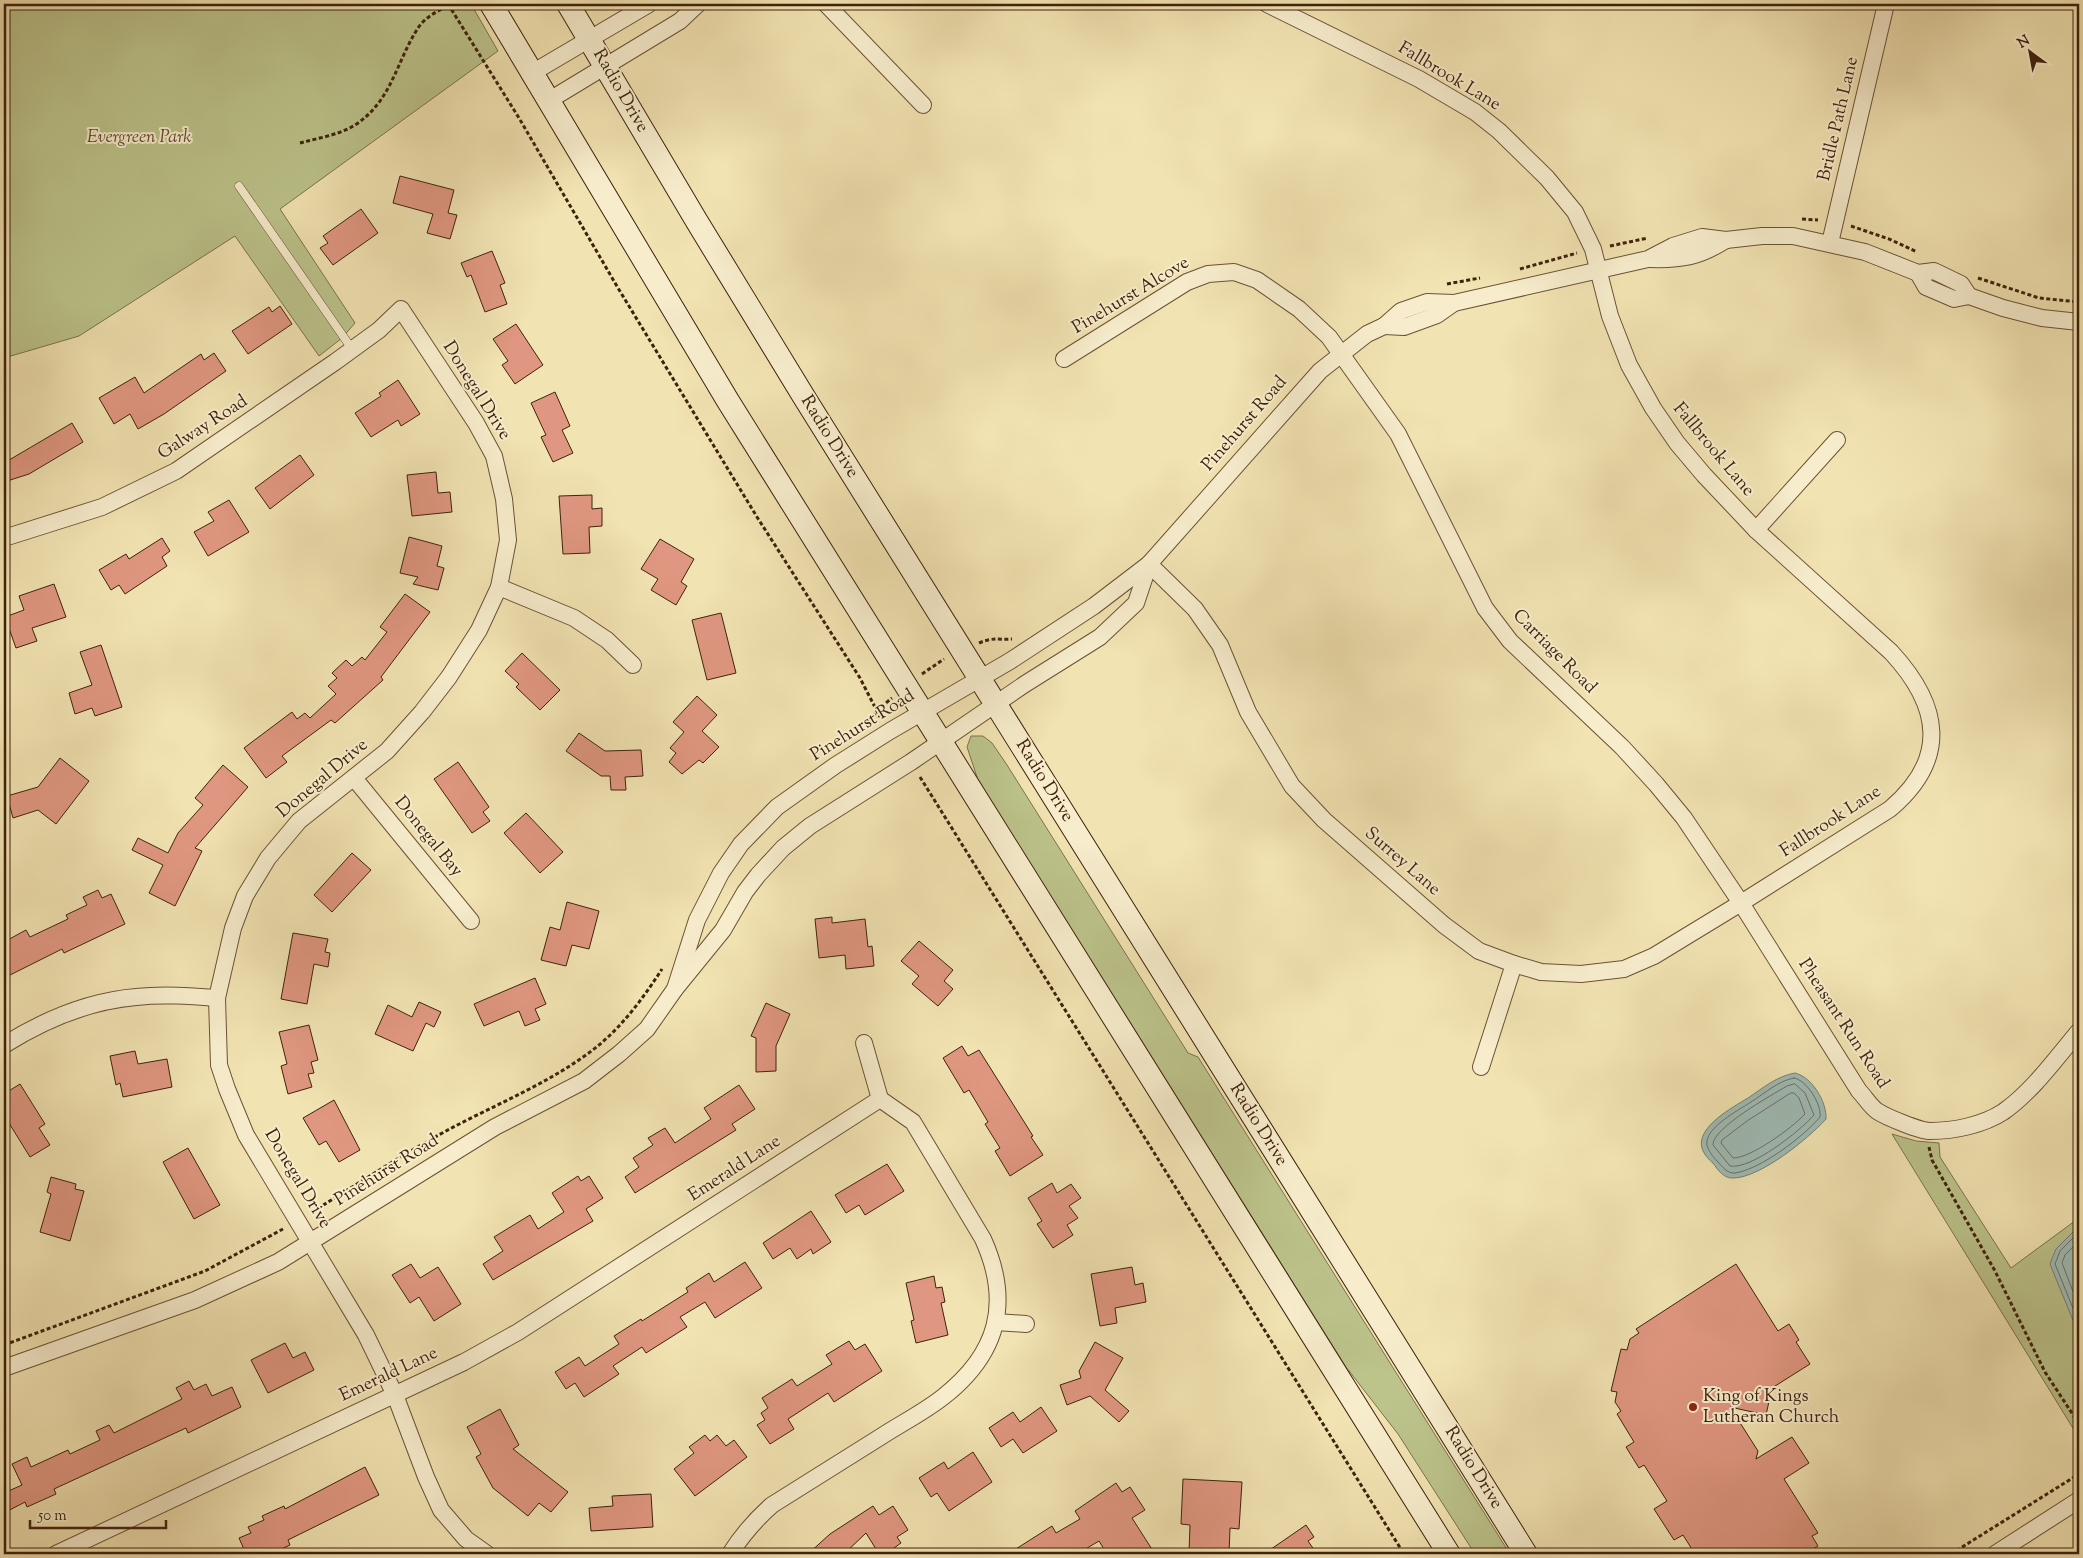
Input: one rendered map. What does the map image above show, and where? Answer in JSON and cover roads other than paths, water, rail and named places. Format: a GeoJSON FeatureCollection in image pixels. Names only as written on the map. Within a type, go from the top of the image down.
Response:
{"type":"FeatureCollection","features":[{"type":"Feature","properties":{"kind":"main road"},"geometry":{"type":"LineString","coordinates":[[492,4],[728,401],[1449,1554]]}},
{"type":"Feature","properties":{"kind":"main road","name":"Radio Drive"},"geometry":{"type":"LineString","coordinates":[[568,4],[778,354],[1526,1554]]}},
{"type":"Feature","properties":{"kind":"street"},"geometry":{"type":"LineString","coordinates":[[532,73],[649,4]]}},
{"type":"Feature","properties":{"kind":"street"},"geometry":{"type":"LineString","coordinates":[[548,101],[680,21],[698,4]]}},
{"type":"Feature","properties":{"kind":"street"},"geometry":{"type":"LineString","coordinates":[[826,4],[924,105]]}},
{"type":"Feature","properties":{"kind":"street","name":"Fallbrook Lane"},"geometry":{"type":"LineString","coordinates":[[1267,4],[1419,79],[1475,112],[1499,131],[1547,178],[1575,212],[1593,249],[1597,271],[1610,316],[1629,364],[1653,408],[1677,443],[1704,475],[1756,530],[1891,652],[1906,667],[1917,684],[1929,709],[1932,730],[1929,753],[1920,777],[1904,797],[1890,809],[1742,903]]}},
{"type":"Feature","properties":{"kind":"street","name":"Bridle Path Lane"},"geometry":{"type":"LineString","coordinates":[[1830,243],[1886,4]]}},
{"type":"Feature","properties":{"kind":"street","name":"Pinehurst Road"},"geometry":{"type":"LineString","coordinates":[[675,989],[696,920],[721,873],[752,831],[777,807],[811,781],[1081,616],[1149,564],[1320,371],[1367,334],[1384,326],[1404,327],[1437,315],[1454,303],[1648,259],[1676,260],[1707,252],[1726,240],[1762,236],[1793,236],[1866,252],[1918,273],[1926,287],[1954,299],[1969,296],[2003,308],[2042,318],[2079,322]]}},
{"type":"Feature","properties":{"kind":"street","name":"Pinehurst Alcove"},"geometry":{"type":"LineString","coordinates":[[1064,359],[1187,282],[1208,274],[1234,272],[1257,280],[1299,309],[1329,337],[1341,353]]}},
{"type":"Feature","properties":{"kind":"street","name":"Galway Road"},"geometry":{"type":"LineString","coordinates":[[4,538],[102,507],[176,471],[224,440],[379,330],[401,309]]}},
{"type":"Feature","properties":{"kind":"street","name":"Donegal Drive"},"geometry":{"type":"LineString","coordinates":[[401,309],[476,423],[494,456],[504,499],[508,540],[500,588],[479,630],[449,677],[422,712],[387,751],[299,821],[268,858],[245,896],[233,928],[217,998],[219,1064],[246,1135],[265,1169],[312,1242],[366,1335],[395,1395],[426,1477],[441,1510],[466,1539],[488,1554]]}},
{"type":"Feature","properties":{"kind":"street","name":"Carriage Road"},"geometry":{"type":"LineString","coordinates":[[1341,353],[1398,434],[1485,608],[1510,641],[1622,747],[1656,784],[1684,818],[1742,903]]}},
{"type":"Feature","properties":{"kind":"street"},"geometry":{"type":"LineString","coordinates":[[1756,530],[1836,440]]}},
{"type":"Feature","properties":{"kind":"street","name":"Pinehurst Road"},"geometry":{"type":"LineString","coordinates":[[4,1368],[195,1300],[278,1262],[495,1127],[584,1081],[647,1029],[675,989],[723,930],[754,880],[783,848],[810,826],[1084,648],[1123,617],[1136,603],[1149,564]]}},
{"type":"Feature","properties":{"kind":"street","name":"Surrey Lane"},"geometry":{"type":"LineString","coordinates":[[1149,564],[1194,609],[1220,645],[1248,712],[1292,786],[1324,820],[1444,925],[1479,951],[1541,972],[1581,974],[1624,968],[1654,956],[1742,903]]}},
{"type":"Feature","properties":{"kind":"street"},"geometry":{"type":"LineString","coordinates":[[500,588],[574,618],[607,640],[633,665]]}},
{"type":"Feature","properties":{"kind":"street","name":"Donegal Bay"},"geometry":{"type":"LineString","coordinates":[[354,778],[471,921]]}},
{"type":"Feature","properties":{"kind":"street","name":"Pheasant Run Road"},"geometry":{"type":"LineString","coordinates":[[1742,903],[1860,1091],[1878,1112],[1894,1120],[1928,1131],[1978,1124],[2003,1112],[2025,1093],[2079,1031]]}},
{"type":"Feature","properties":{"kind":"street"},"geometry":{"type":"LineString","coordinates":[[1481,1067],[1514,964]]}},
{"type":"Feature","properties":{"kind":"street"},"geometry":{"type":"LineString","coordinates":[[4,1045],[30,1029],[88,1005],[135,997],[170,995],[217,998]]}},
{"type":"Feature","properties":{"kind":"street"},"geometry":{"type":"LineString","coordinates":[[730,1554],[750,1526],[772,1505],[941,1399],[953,1389],[967,1376],[982,1357],[991,1339],[996,1322],[997,1277],[992,1259],[983,1239],[913,1122],[880,1099],[864,1043]]}},
{"type":"Feature","properties":{"kind":"street","name":"Emerald Lane"},"geometry":{"type":"LineString","coordinates":[[56,1554],[464,1362],[518,1332],[880,1099]]}},
{"type":"Feature","properties":{"kind":"street"},"geometry":{"type":"LineString","coordinates":[[996,1322],[1026,1324]]}},
{"type":"Feature","properties":{"kind":"street"},"geometry":{"type":"LineString","coordinates":[[1995,1554],[2079,1500]]}},
{"type":"Feature","properties":{"kind":"lane"},"geometry":{"type":"LineString","coordinates":[[239,186],[352,349]]}},
{"type":"Feature","properties":{"kind":"water"},"geometry":{"type":"Polygon","coordinates":[[[1795,1073],[1807,1079],[1813,1085],[1824,1105],[1826,1119],[1808,1137],[1770,1164],[1745,1176],[1730,1178],[1724,1176],[1702,1148],[1702,1140],[1710,1125],[1717,1118],[1765,1086],[1795,1073]]]}},
{"type":"Feature","properties":{"kind":"water"},"geometry":{"type":"Polygon","coordinates":[[[2079,1226],[2079,1335],[2050,1264],[2056,1249],[2079,1226]]]}},
{"type":"Feature","properties":{"kind":"place","name":"King of Kings Lutheran Church"},"geometry":{"type":"Point","coordinates":[1693,1407]}},
{"type":"Feature","properties":{"kind":"park label","name":"Evergreen Park"},"geometry":{"type":"Point","coordinates":[139,138]}}]}
